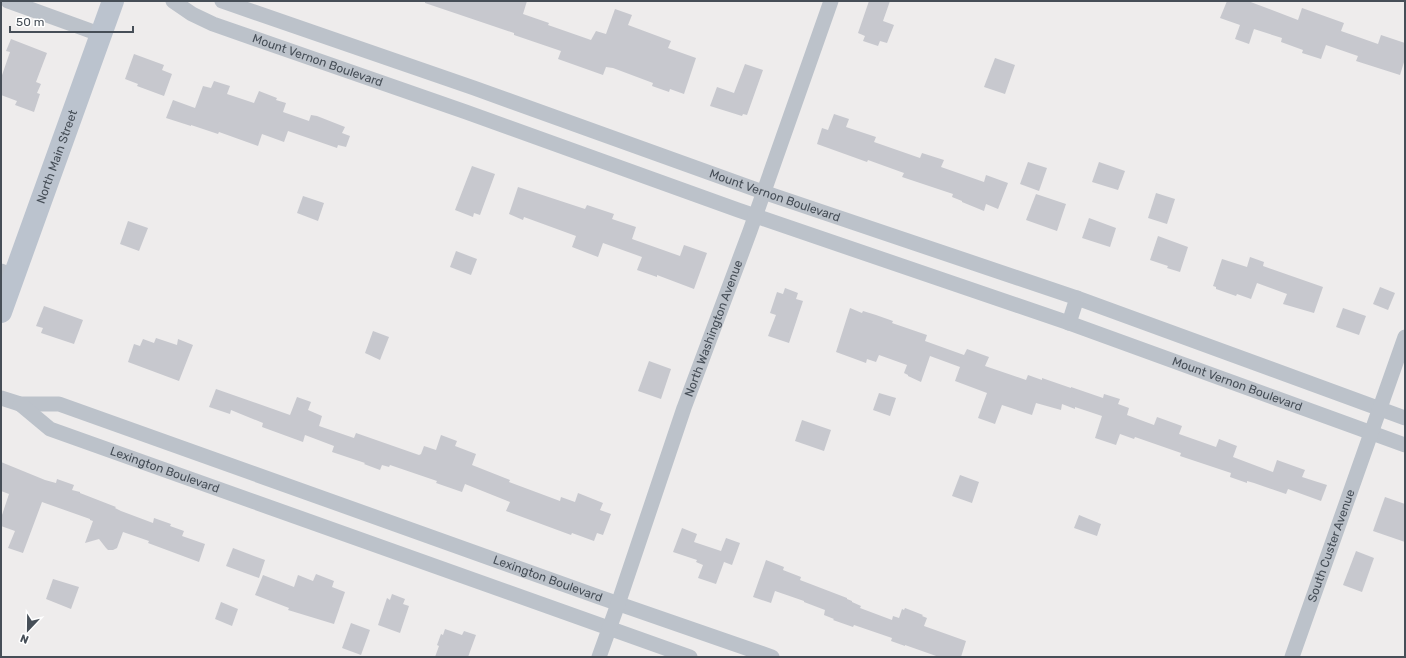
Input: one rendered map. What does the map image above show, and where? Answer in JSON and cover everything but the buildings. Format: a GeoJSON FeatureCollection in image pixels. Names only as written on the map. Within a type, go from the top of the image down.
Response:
{"type":"FeatureCollection","features":[{"type":"Feature","properties":{"kind":"main road","name":"North Main Street"},"geometry":{"type":"LineString","coordinates":[[1,312],[8,274],[102,35],[113,1]]}},
{"type":"Feature","properties":{"kind":"street"},"geometry":{"type":"LineString","coordinates":[[8,1],[102,35]]}},
{"type":"Feature","properties":{"kind":"street","name":"Mount Vernon Boulevard"},"geometry":{"type":"LineString","coordinates":[[173,1],[192,14],[213,24],[755,215],[1069,323],[1405,445]]}},
{"type":"Feature","properties":{"kind":"street","name":"Mount Vernon Boulevard"},"geometry":{"type":"LineString","coordinates":[[222,1],[474,88],[763,192],[1077,298],[1405,418]]}},
{"type":"Feature","properties":{"kind":"street","name":"North Washington Avenue"},"geometry":{"type":"LineString","coordinates":[[599,657],[684,408],[755,215],[831,1]]}},
{"type":"Feature","properties":{"kind":"street"},"geometry":{"type":"LineString","coordinates":[[466,112],[474,88]]}},
{"type":"Feature","properties":{"kind":"street"},"geometry":{"type":"LineString","coordinates":[[1069,323],[1077,298]]}},
{"type":"Feature","properties":{"kind":"street","name":"South Custer Avenue"},"geometry":{"type":"LineString","coordinates":[[1292,657],[1405,337]]}},
{"type":"Feature","properties":{"kind":"street","name":"Lexington Boulevard"},"geometry":{"type":"LineString","coordinates":[[1,398],[20,404],[59,404],[618,604],[772,657]]}},
{"type":"Feature","properties":{"kind":"street","name":"Lexington Boulevard"},"geometry":{"type":"LineString","coordinates":[[20,404],[50,429],[690,657]]}},
{"type":"Feature","properties":{"kind":"street"},"geometry":{"type":"LineString","coordinates":[[315,524],[324,499]]}}]}
